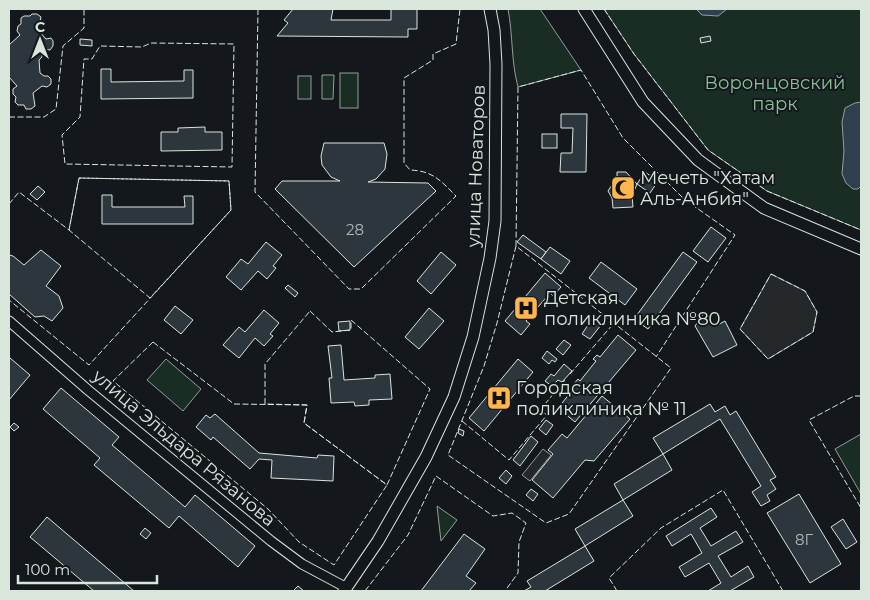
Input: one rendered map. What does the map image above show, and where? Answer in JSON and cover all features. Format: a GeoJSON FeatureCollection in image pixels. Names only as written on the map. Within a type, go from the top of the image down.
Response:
{"type":"FeatureCollection","features":[{"type":"Feature","properties":{"kind":"street","name":"улица Новаторов"},"geometry":{"type":"LineString","coordinates":[[345,590],[383,534],[426,457],[454,396],[473,337],[490,258],[495,221],[496,64],[490,9]]}},
{"type":"Feature","properties":{"kind":"street"},"geometry":{"type":"LineString","coordinates":[[584,9],[643,102],[698,160],[764,208],[861,249]]}},
{"type":"Feature","properties":{"kind":"street","name":"улица Эльдара Рязанова"},"geometry":{"type":"LineString","coordinates":[[9,321],[88,390],[269,540],[302,564],[345,590]]}},
{"type":"Feature","properties":{"kind":"green space"},"geometry":{"type":"Polygon","coordinates":[[[508,9],[540,9],[581,70],[518,87],[508,9]]]}},
{"type":"Feature","properties":{"kind":"green space","name":"Воронцовский парк"},"geometry":{"type":"Polygon","coordinates":[[[604,9],[861,9],[861,230],[767,191],[708,150],[634,54],[604,9]]]}},
{"type":"Feature","properties":{"kind":"green space"},"geometry":{"type":"Polygon","coordinates":[[[340,73],[358,73],[358,108],[340,108],[340,73]]]}},
{"type":"Feature","properties":{"kind":"green space"},"geometry":{"type":"Polygon","coordinates":[[[322,75],[334,75],[333,99],[322,99],[322,75]]]}},
{"type":"Feature","properties":{"kind":"green space"},"geometry":{"type":"Polygon","coordinates":[[[298,76],[311,76],[311,99],[298,99],[298,76]]]}},
{"type":"Feature","properties":{"kind":"green space"},"geometry":{"type":"Polygon","coordinates":[[[166,359],[201,389],[183,411],[147,380],[166,359]]]}},
{"type":"Feature","properties":{"kind":"green space"},"geometry":{"type":"Polygon","coordinates":[[[861,434],[861,494],[835,449],[861,434]]]}},
{"type":"Feature","properties":{"kind":"green space"},"geometry":{"type":"Polygon","coordinates":[[[437,506],[457,520],[441,541],[437,506]]]}},
{"type":"Feature","properties":{"kind":"shaded area"},"geometry":{"type":"Polygon","coordinates":[[[771,274],[805,291],[817,312],[813,332],[768,359],[740,329],[771,274]]]}},
{"type":"Feature","properties":{"kind":"shaded area"},"geometry":{"type":"Polygon","coordinates":[[[543,449],[551,455],[530,481],[522,475],[543,449]]]}},
{"type":"Feature","properties":{"kind":"water"},"geometry":{"type":"Polygon","coordinates":[[[696,9],[727,9],[718,16],[702,15],[696,9]]]}},
{"type":"Feature","properties":{"kind":"water"},"geometry":{"type":"Polygon","coordinates":[[[861,102],[861,186],[858,189],[853,189],[846,183],[842,174],[844,151],[842,122],[845,108],[861,102]]]}},
{"type":"Feature","properties":{"kind":"building"},"geometry":{"type":"Polygon","coordinates":[[[293,9],[333,9],[331,20],[391,20],[391,9],[417,9],[417,29],[408,29],[408,37],[277,36],[288,23],[284,20],[293,9]]]}},
{"type":"Feature","properties":{"kind":"building"},"geometry":{"type":"Polygon","coordinates":[[[37,14],[41,17],[37,25],[37,31],[46,39],[51,38],[53,41],[53,46],[50,50],[45,49],[42,52],[42,57],[39,60],[40,73],[51,79],[51,84],[47,87],[42,86],[33,93],[35,106],[31,109],[26,109],[24,105],[18,105],[15,102],[16,97],[13,94],[13,89],[17,86],[9,77],[9,45],[20,35],[17,31],[18,26],[21,24],[21,18],[37,14]]]}},
{"type":"Feature","properties":{"kind":"building"},"geometry":{"type":"Polygon","coordinates":[[[710,36],[711,41],[701,43],[700,38],[710,36]]]}},
{"type":"Feature","properties":{"kind":"building"},"geometry":{"type":"Polygon","coordinates":[[[80,39],[92,40],[92,46],[80,45],[80,39]]]}},
{"type":"Feature","properties":{"kind":"building"},"geometry":{"type":"Polygon","coordinates":[[[101,69],[111,69],[111,82],[184,81],[184,70],[193,70],[193,98],[101,99],[101,69]]]}},
{"type":"Feature","properties":{"kind":"building"},"geometry":{"type":"Polygon","coordinates":[[[561,114],[587,114],[586,172],[560,172],[561,153],[572,153],[573,128],[561,128],[561,114]]]}},
{"type":"Feature","properties":{"kind":"building"},"geometry":{"type":"Polygon","coordinates":[[[205,127],[205,132],[222,132],[222,150],[161,151],[161,132],[178,132],[178,128],[205,127]]]}},
{"type":"Feature","properties":{"kind":"building"},"geometry":{"type":"Polygon","coordinates":[[[542,134],[557,134],[557,148],[542,148],[542,134]]]}},
{"type":"Feature","properties":{"kind":"building"},"geometry":{"type":"Polygon","coordinates":[[[324,143],[384,143],[387,154],[385,169],[376,179],[368,182],[428,183],[436,191],[354,267],[275,189],[282,181],[340,181],[331,177],[322,165],[321,156],[324,143]]]}},
{"type":"Feature","properties":{"kind":"building","name":"Мечеть \"Хатам Аль-Анбия\""},"geometry":{"type":"Polygon","coordinates":[[[617,172],[626,172],[637,184],[632,196],[633,207],[613,208],[612,198],[608,191],[617,177],[617,172]]]}},
{"type":"Feature","properties":{"kind":"building"},"geometry":{"type":"Polygon","coordinates":[[[645,172],[658,181],[650,193],[637,184],[645,172]]]}},
{"type":"Feature","properties":{"kind":"building"},"geometry":{"type":"Polygon","coordinates":[[[38,186],[45,192],[37,200],[30,194],[38,186]]]}},
{"type":"Feature","properties":{"kind":"building"},"geometry":{"type":"Polygon","coordinates":[[[102,195],[112,195],[112,207],[185,207],[184,196],[193,196],[193,224],[102,224],[102,195]]]}},
{"type":"Feature","properties":{"kind":"building"},"geometry":{"type":"Polygon","coordinates":[[[711,227],[726,238],[708,262],[693,251],[711,227]]]}},
{"type":"Feature","properties":{"kind":"building"},"geometry":{"type":"Polygon","coordinates":[[[523,235],[546,252],[541,259],[517,242],[523,235]]]}},
{"type":"Feature","properties":{"kind":"building"},"geometry":{"type":"Polygon","coordinates":[[[266,242],[282,255],[273,266],[276,268],[267,279],[258,271],[241,290],[226,277],[241,259],[248,264],[266,242]]]}},
{"type":"Feature","properties":{"kind":"building"},"geometry":{"type":"Polygon","coordinates":[[[550,247],[570,261],[561,274],[541,259],[550,247]]]}},
{"type":"Feature","properties":{"kind":"building"},"geometry":{"type":"Polygon","coordinates":[[[41,250],[61,266],[46,286],[59,296],[63,308],[52,321],[44,316],[35,317],[9,294],[9,255],[24,265],[41,250]]]}},
{"type":"Feature","properties":{"kind":"building"},"geometry":{"type":"Polygon","coordinates":[[[441,252],[456,265],[431,294],[417,281],[441,252]]]}},
{"type":"Feature","properties":{"kind":"building"},"geometry":{"type":"Polygon","coordinates":[[[683,252],[697,262],[648,329],[634,319],[683,252]]]}},
{"type":"Feature","properties":{"kind":"building"},"geometry":{"type":"Polygon","coordinates":[[[601,262],[637,289],[625,305],[589,278],[601,262]]]}},
{"type":"Feature","properties":{"kind":"building","name":"Детская поликлиника №80"},"geometry":{"type":"Polygon","coordinates":[[[545,273],[561,287],[553,296],[550,293],[526,321],[530,324],[521,335],[505,321],[545,273]]]}},
{"type":"Feature","properties":{"kind":"building"},"geometry":{"type":"Polygon","coordinates":[[[288,285],[298,293],[295,297],[285,288],[288,285]]]}},
{"type":"Feature","properties":{"kind":"building"},"geometry":{"type":"Polygon","coordinates":[[[175,306],[193,320],[181,334],[164,320],[175,306]]]}},
{"type":"Feature","properties":{"kind":"building"},"geometry":{"type":"Polygon","coordinates":[[[429,308],[444,321],[419,349],[405,337],[429,308]]]}},
{"type":"Feature","properties":{"kind":"building"},"geometry":{"type":"Polygon","coordinates":[[[264,310],[279,323],[270,334],[273,336],[264,346],[255,338],[239,358],[223,345],[239,327],[245,332],[264,310]]]}},
{"type":"Feature","properties":{"kind":"building"},"geometry":{"type":"Polygon","coordinates":[[[704,313],[716,326],[725,321],[737,345],[713,357],[695,326],[704,313]]]}},
{"type":"Feature","properties":{"kind":"building"},"geometry":{"type":"Polygon","coordinates":[[[592,319],[601,325],[590,339],[582,334],[592,319]]]}},
{"type":"Feature","properties":{"kind":"building"},"geometry":{"type":"Polygon","coordinates":[[[350,321],[350,330],[339,331],[338,322],[350,321]]]}},
{"type":"Feature","properties":{"kind":"building"},"geometry":{"type":"Polygon","coordinates":[[[618,335],[636,350],[575,422],[558,408],[575,387],[573,385],[578,379],[580,381],[596,361],[593,359],[597,355],[600,357],[618,335]]]}},
{"type":"Feature","properties":{"kind":"building"},"geometry":{"type":"Polygon","coordinates":[[[564,340],[571,345],[563,355],[556,349],[564,340]]]}},
{"type":"Feature","properties":{"kind":"building"},"geometry":{"type":"Polygon","coordinates":[[[341,345],[344,380],[375,378],[375,375],[390,374],[392,399],[369,400],[369,405],[355,406],[354,402],[331,403],[329,378],[332,378],[328,346],[341,345]]]}},
{"type":"Feature","properties":{"kind":"building"},"geometry":{"type":"Polygon","coordinates":[[[547,351],[557,359],[555,362],[552,360],[549,364],[542,358],[547,351]]]}},
{"type":"Feature","properties":{"kind":"building"},"geometry":{"type":"Polygon","coordinates":[[[10,358],[30,375],[9,400],[9,360],[10,358]]]}},
{"type":"Feature","properties":{"kind":"building","name":"Городская поликлиника № 11"},"geometry":{"type":"Polygon","coordinates":[[[518,359],[533,372],[484,431],[469,418],[518,359]]]}},
{"type":"Feature","properties":{"kind":"building"},"geometry":{"type":"Polygon","coordinates":[[[564,364],[572,371],[562,382],[558,380],[552,386],[545,381],[551,374],[554,376],[564,364]]]}},
{"type":"Feature","properties":{"kind":"building"},"geometry":{"type":"Polygon","coordinates":[[[61,388],[119,437],[112,445],[185,507],[195,495],[255,546],[238,567],[179,516],[169,528],[94,465],[100,458],[43,409],[61,388]]]}},
{"type":"Feature","properties":{"kind":"building"},"geometry":{"type":"Polygon","coordinates":[[[602,396],[630,419],[594,461],[585,460],[553,498],[532,480],[553,454],[548,450],[562,434],[567,438],[602,396]]]}},
{"type":"Feature","properties":{"kind":"building"},"geometry":{"type":"Polygon","coordinates":[[[710,404],[715,412],[725,406],[730,415],[736,411],[776,477],[770,480],[776,489],[767,495],[770,501],[761,506],[752,492],[761,486],[720,419],[663,454],[653,438],[710,404]]]}},
{"type":"Feature","properties":{"kind":"building"},"geometry":{"type":"Polygon","coordinates":[[[215,414],[259,453],[317,458],[318,455],[334,456],[333,481],[271,478],[272,460],[259,459],[250,469],[213,437],[211,440],[196,427],[206,415],[210,418],[215,414]]]}},
{"type":"Feature","properties":{"kind":"building"},"geometry":{"type":"Polygon","coordinates":[[[546,420],[553,425],[546,435],[539,429],[546,420]]]}},
{"type":"Feature","properties":{"kind":"building"},"geometry":{"type":"Polygon","coordinates":[[[14,423],[19,427],[14,431],[10,427],[14,423]]]}},
{"type":"Feature","properties":{"kind":"building"},"geometry":{"type":"Polygon","coordinates":[[[459,429],[464,431],[463,436],[458,433],[459,429]]]}},
{"type":"Feature","properties":{"kind":"building"},"geometry":{"type":"Polygon","coordinates":[[[531,436],[538,442],[520,466],[513,460],[531,436]]]}},
{"type":"Feature","properties":{"kind":"building"},"geometry":{"type":"Polygon","coordinates":[[[663,454],[672,470],[623,500],[614,484],[663,454]]]}},
{"type":"Feature","properties":{"kind":"building"},"geometry":{"type":"Polygon","coordinates":[[[506,470],[512,476],[506,484],[499,478],[506,470]]]}},
{"type":"Feature","properties":{"kind":"building"},"geometry":{"type":"Polygon","coordinates":[[[531,489],[538,494],[533,501],[526,495],[531,489]]]}},
{"type":"Feature","properties":{"kind":"building"},"geometry":{"type":"Polygon","coordinates":[[[799,494],[841,564],[810,583],[767,513],[799,494]]]}},
{"type":"Feature","properties":{"kind":"building"},"geometry":{"type":"Polygon","coordinates":[[[623,500],[633,516],[585,546],[575,529],[623,500]]]}},
{"type":"Feature","properties":{"kind":"building"},"geometry":{"type":"Polygon","coordinates":[[[711,508],[717,517],[700,528],[711,546],[736,531],[743,542],[718,556],[731,577],[748,566],[754,577],[730,591],[708,591],[721,583],[709,563],[685,577],[679,567],[702,553],[691,534],[672,546],[666,536],[711,508]]]}},
{"type":"Feature","properties":{"kind":"building"},"geometry":{"type":"Polygon","coordinates":[[[47,517],[134,591],[94,591],[30,537],[47,517]]]}},
{"type":"Feature","properties":{"kind":"building"},"geometry":{"type":"Polygon","coordinates":[[[843,519],[857,542],[846,549],[831,527],[843,519]]]}},
{"type":"Feature","properties":{"kind":"building"},"geometry":{"type":"Polygon","coordinates":[[[145,528],[151,533],[146,539],[140,534],[145,528]]]}},
{"type":"Feature","properties":{"kind":"building"},"geometry":{"type":"Polygon","coordinates":[[[464,534],[485,549],[466,576],[476,583],[469,591],[421,591],[464,534]]]}},
{"type":"Feature","properties":{"kind":"building"},"geometry":{"type":"Polygon","coordinates":[[[585,546],[594,561],[545,591],[524,591],[531,587],[527,581],[585,546]]]}},
{"type":"Feature","properties":{"kind":"building"},"geometry":{"type":"Polygon","coordinates":[[[298,586],[304,591],[293,591],[298,586]]]}},
{"type":"Feature","properties":{"kind":"fence"},"geometry":{"type":"LineString","coordinates":[[9,117],[44,117],[56,109],[63,46],[84,28],[84,9]]}},
{"type":"Feature","properties":{"kind":"fence"},"geometry":{"type":"LineString","coordinates":[[258,9],[255,192],[349,289],[361,289],[456,196],[436,177],[425,172],[410,170],[404,163],[404,78],[433,60],[433,54],[456,44],[460,9]]}},
{"type":"Feature","properties":{"kind":"fence"},"geometry":{"type":"LineString","coordinates":[[604,9],[634,54],[708,150],[767,191],[861,230]]}},
{"type":"Feature","properties":{"kind":"fence"},"geometry":{"type":"LineString","coordinates":[[151,43],[234,44],[232,167],[65,164],[62,135],[80,117],[84,59],[92,59],[100,46],[142,47],[151,43]]}},
{"type":"Feature","properties":{"kind":"fence"},"geometry":{"type":"LineString","coordinates":[[516,246],[484,366],[448,455],[546,523],[569,514],[671,368],[516,246],[518,87],[581,70],[623,138],[684,199],[735,235],[656,357]]}},
{"type":"Feature","properties":{"kind":"fence"},"geometry":{"type":"LineString","coordinates":[[79,178],[229,181],[231,210],[150,298],[69,230],[79,178]]}},
{"type":"Feature","properties":{"kind":"fence"},"geometry":{"type":"LineString","coordinates":[[9,204],[19,192],[69,230],[79,178],[229,181],[231,210],[89,365],[9,300]]}},
{"type":"Feature","properties":{"kind":"fence"},"geometry":{"type":"LineString","coordinates":[[771,274],[805,291],[817,312],[813,332],[768,359],[740,329],[771,274]]}},
{"type":"Feature","properties":{"kind":"fence"},"geometry":{"type":"LineString","coordinates":[[310,311],[332,332],[351,330],[351,320],[430,389],[387,485],[304,423],[307,405],[265,404],[265,364],[310,311]]}},
{"type":"Feature","properties":{"kind":"fence"},"geometry":{"type":"LineString","coordinates":[[570,374],[614,323]]}},
{"type":"Feature","properties":{"kind":"fence"},"geometry":{"type":"LineString","coordinates":[[153,342],[234,404],[307,405],[304,423],[387,485],[334,565],[299,542],[268,509],[113,381],[153,342]]}},
{"type":"Feature","properties":{"kind":"fence"},"geometry":{"type":"LineString","coordinates":[[462,421],[509,460],[547,415],[540,410],[565,380]]}},
{"type":"Feature","properties":{"kind":"fence"},"geometry":{"type":"LineString","coordinates":[[861,396],[854,396],[809,420],[861,508]]}},
{"type":"Feature","properties":{"kind":"fence"},"geometry":{"type":"LineString","coordinates":[[365,591],[408,535],[436,476],[493,516],[512,513],[526,523],[519,542],[518,573],[505,591]]}},
{"type":"Feature","properties":{"kind":"fence"},"geometry":{"type":"LineString","coordinates":[[617,591],[609,578],[661,528],[723,490],[782,591]]}},
{"type":"Feature","properties":{"kind":"place","name":"Мечеть \"Хатам Аль-Анбия\""},"geometry":{"type":"Point","coordinates":[623,188]}},
{"type":"Feature","properties":{"kind":"place","name":"Детская поликлиника №80"},"geometry":{"type":"Point","coordinates":[526,308]}},
{"type":"Feature","properties":{"kind":"place","name":"Городская поликлиника № 11"},"geometry":{"type":"Point","coordinates":[499,398]}}]}
